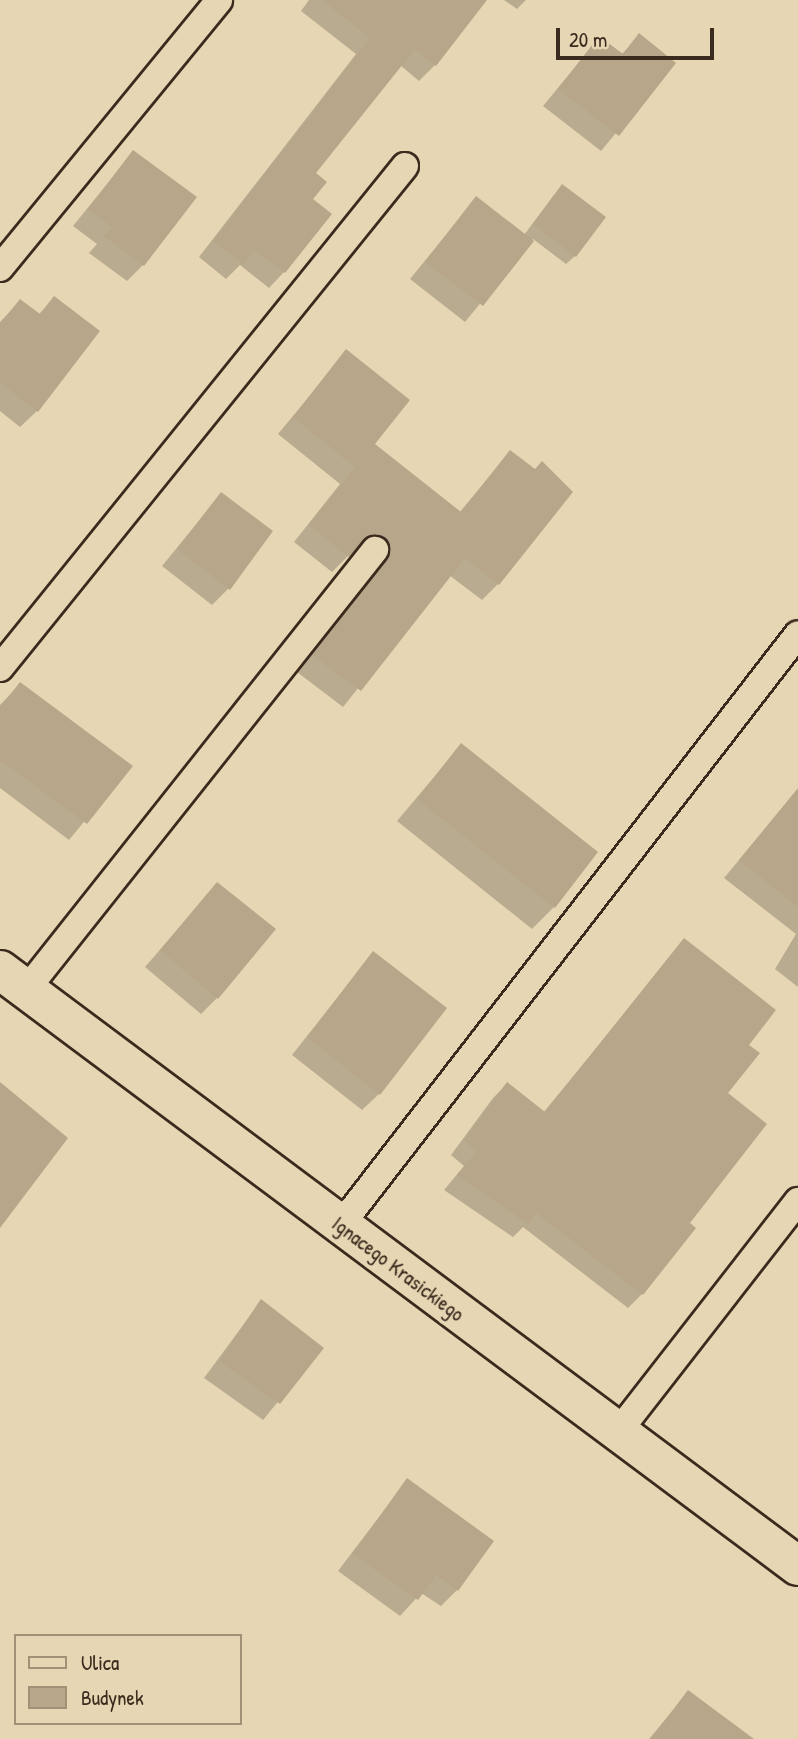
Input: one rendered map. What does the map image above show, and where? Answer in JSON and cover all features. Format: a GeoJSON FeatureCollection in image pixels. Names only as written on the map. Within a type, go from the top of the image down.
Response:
{"type":"FeatureCollection","features":[{"type":"Feature","properties":{"kind":"street","name":"Ignacego Krasickiego"},"geometry":{"type":"LineString","coordinates":[[13,980],[798,1566]]}},
{"type":"Feature","properties":{"kind":"lane"},"geometry":{"type":"LineString","coordinates":[[0,268],[219,0]]}},
{"type":"Feature","properties":{"kind":"lane"},"geometry":{"type":"LineString","coordinates":[[0,668],[405,166]]}},
{"type":"Feature","properties":{"kind":"lane"},"geometry":{"type":"LineString","coordinates":[[13,980],[375,550]]}},
{"type":"Feature","properties":{"kind":"lane"},"geometry":{"type":"LineString","coordinates":[[340,1226],[798,634]]}},
{"type":"Feature","properties":{"kind":"lane"},"geometry":{"type":"LineString","coordinates":[[618,1432],[798,1201]]}},
{"type":"Feature","properties":{"kind":"building"},"geometry":{"type":"Polygon","coordinates":[[[322,0],[487,0],[436,66],[415,49],[316,173],[327,182],[313,199],[332,214],[285,273],[255,250],[243,264],[213,241],[370,38],[322,0]]]}},
{"type":"Feature","properties":{"kind":"building"},"geometry":{"type":"Polygon","coordinates":[[[639,33],[676,63],[619,136],[558,89],[599,36],[623,54],[639,33]]]}},
{"type":"Feature","properties":{"kind":"building"},"geometry":{"type":"Polygon","coordinates":[[[133,150],[197,197],[144,266],[104,236],[112,227],[88,209],[133,150]]]}},
{"type":"Feature","properties":{"kind":"building"},"geometry":{"type":"Polygon","coordinates":[[[562,184],[606,217],[576,257],[533,224],[562,184]]]}},
{"type":"Feature","properties":{"kind":"building"},"geometry":{"type":"Polygon","coordinates":[[[476,196],[534,241],[483,306],[425,262],[476,196]]]}},
{"type":"Feature","properties":{"kind":"building"},"geometry":{"type":"Polygon","coordinates":[[[54,296],[100,331],[38,412],[0,382],[0,324],[20,299],[40,314],[54,296]]]}},
{"type":"Feature","properties":{"kind":"building"},"geometry":{"type":"Polygon","coordinates":[[[346,349],[410,400],[375,444],[461,512],[510,450],[535,469],[542,461],[573,492],[499,585],[465,558],[361,691],[312,655],[387,560],[390,545],[384,537],[370,535],[349,557],[309,525],[355,467],[293,417],[346,349]]]}},
{"type":"Feature","properties":{"kind":"building"},"geometry":{"type":"Polygon","coordinates":[[[221,492],[273,531],[230,590],[177,549],[221,492]]]}},
{"type":"Feature","properties":{"kind":"building"},"geometry":{"type":"Polygon","coordinates":[[[20,682],[133,766],[87,824],[0,760],[0,708],[20,682]]]}},
{"type":"Feature","properties":{"kind":"building"},"geometry":{"type":"Polygon","coordinates":[[[461,743],[598,852],[555,908],[417,799],[461,743]]]}},
{"type":"Feature","properties":{"kind":"building"},"geometry":{"type":"Polygon","coordinates":[[[798,788],[798,907],[739,860],[798,788]]]}},
{"type":"Feature","properties":{"kind":"building"},"geometry":{"type":"Polygon","coordinates":[[[217,882],[276,929],[218,999],[160,950],[217,882]]]}},
{"type":"Feature","properties":{"kind":"building"},"geometry":{"type":"Polygon","coordinates":[[[684,938],[776,1010],[749,1045],[760,1053],[728,1093],[767,1124],[690,1223],[696,1228],[643,1295],[536,1213],[528,1224],[457,1175],[477,1151],[464,1140],[507,1082],[545,1112],[684,938]]]}},
{"type":"Feature","properties":{"kind":"building"},"geometry":{"type":"Polygon","coordinates":[[[373,951],[447,1008],[380,1095],[307,1037],[373,951]]]}},
{"type":"Feature","properties":{"kind":"building"},"geometry":{"type":"Polygon","coordinates":[[[0,1082],[68,1138],[0,1228],[0,1082]]]}},
{"type":"Feature","properties":{"kind":"building"},"geometry":{"type":"Polygon","coordinates":[[[261,1299],[324,1348],[280,1404],[219,1361],[261,1299]]]}},
{"type":"Feature","properties":{"kind":"building"},"geometry":{"type":"Polygon","coordinates":[[[407,1478],[494,1541],[458,1591],[436,1575],[418,1600],[353,1554],[407,1478]]]}},
{"type":"Feature","properties":{"kind":"building"},"geometry":{"type":"Polygon","coordinates":[[[688,1690],[754,1739],[651,1739],[688,1690]]]}}]}
